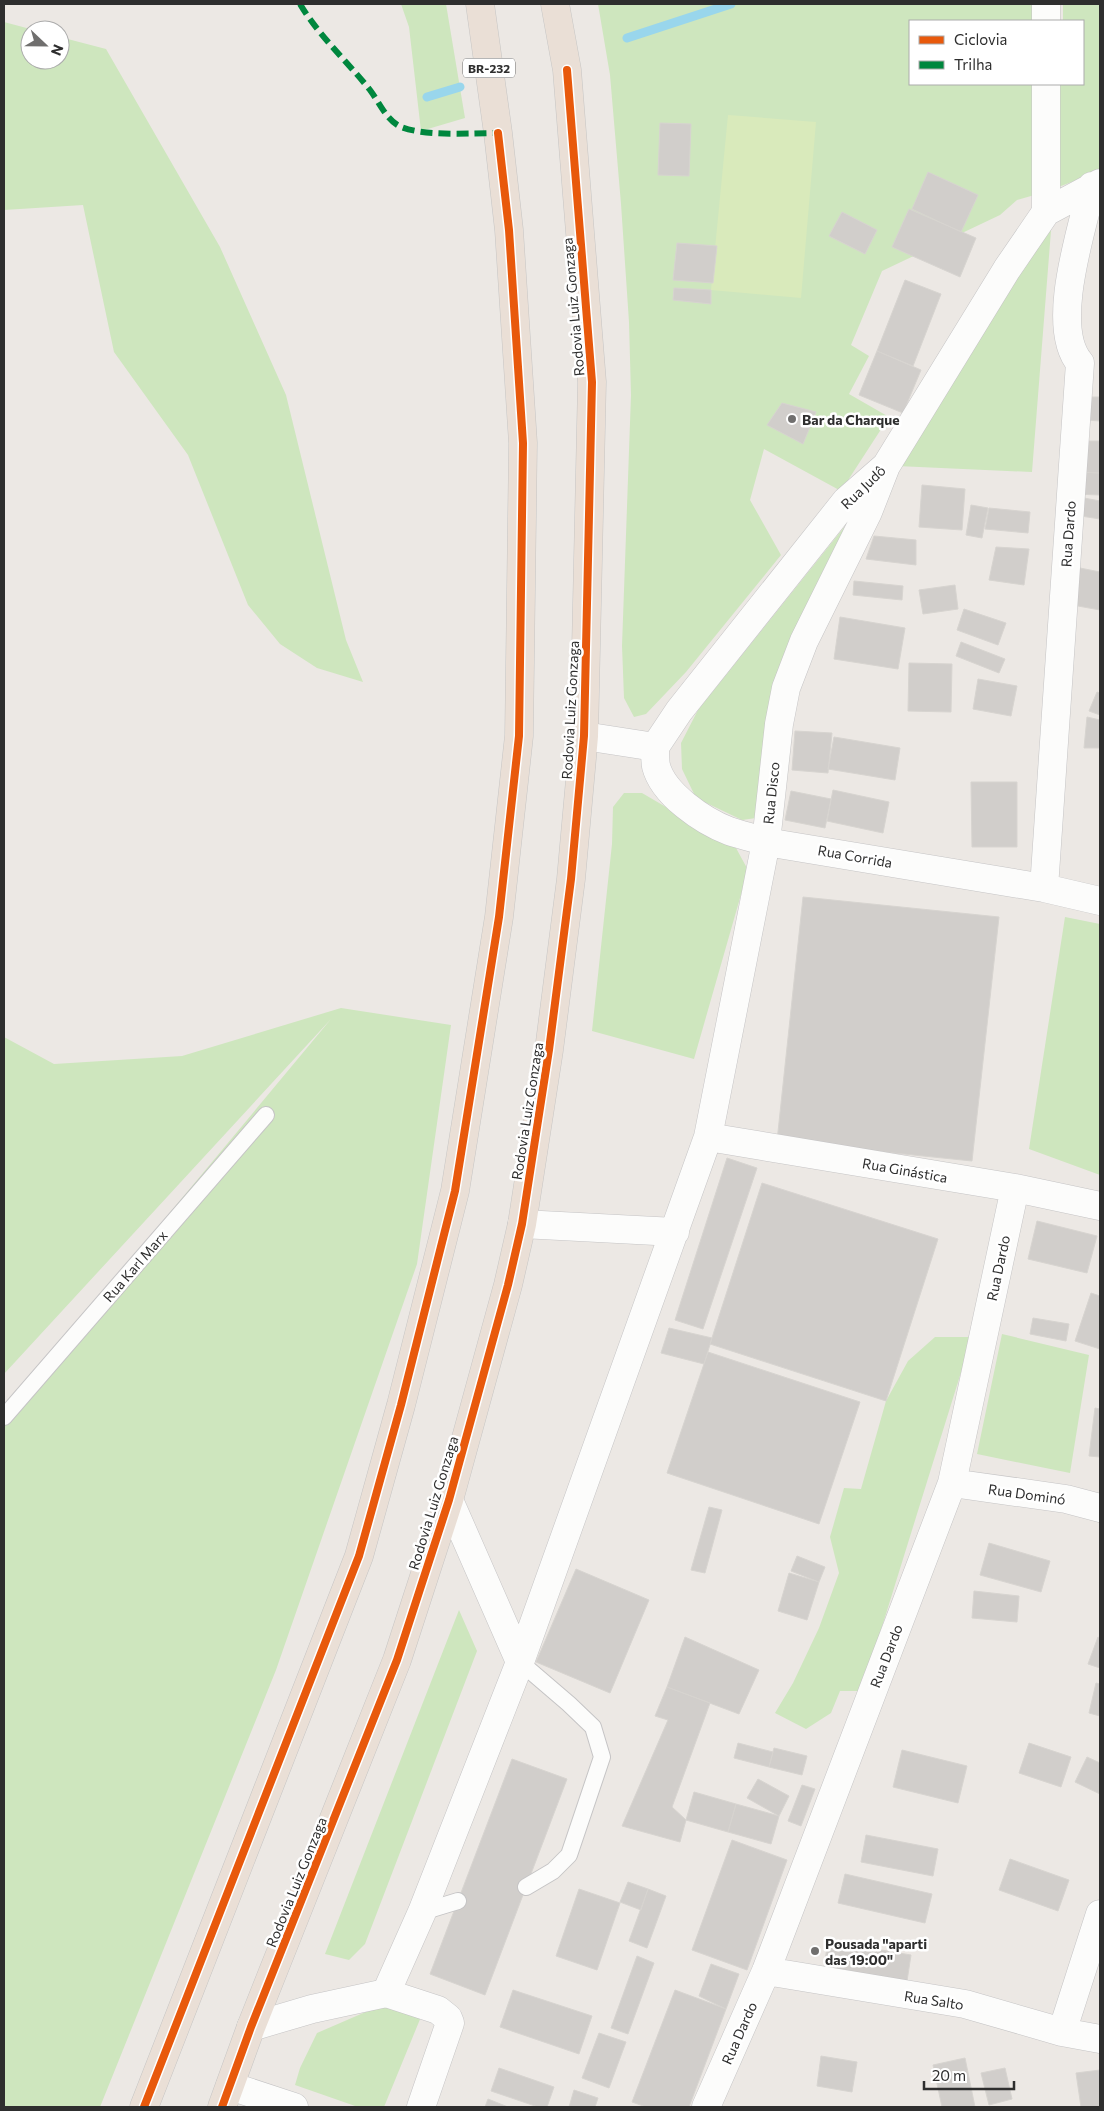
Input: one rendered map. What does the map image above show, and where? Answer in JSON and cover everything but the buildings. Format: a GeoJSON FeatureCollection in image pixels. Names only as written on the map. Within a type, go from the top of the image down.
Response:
{"type":"FeatureCollection","features":[{"type":"Feature","properties":{"kind":"highway","name":"BR-232"},"geometry":{"type":"LineString","coordinates":[[144,2107],[359,1556],[455,1191],[496,937],[520,736],[522,443],[508,230],[498,133],[480,4]]}},
{"type":"Feature","properties":{"kind":"highway","name":"Rodovia Luiz Gonzaga"},"geometry":{"type":"LineString","coordinates":[[226,2096],[251,2027],[397,1660],[449,1500],[508,1285],[522,1224],[549,1050],[567,907],[584,736],[592,382],[567,70],[555,4]]}},
{"type":"Feature","properties":{"kind":"street"},"geometry":{"type":"LineString","coordinates":[[1046,4],[1046,20]]}},
{"type":"Feature","properties":{"kind":"street"},"geometry":{"type":"LineString","coordinates":[[1046,85],[1046,212]]}},
{"type":"Feature","properties":{"kind":"street","name":"Rua Judô"},"geometry":{"type":"LineString","coordinates":[[655,747],[679,711],[846,501],[886,466],[1007,269],[1046,212],[1096,184]]}},
{"type":"Feature","properties":{"kind":"street","name":"Rua Dardo"},"geometry":{"type":"LineString","coordinates":[[1044,888],[1090,365],[1073,356],[1066,325],[1071,274],[1096,184]]}},
{"type":"Feature","properties":{"kind":"street","name":"Rua Disco"},"geometry":{"type":"LineString","coordinates":[[386,1993],[422,1912],[520,1662],[708,1137],[766,842],[779,724],[786,688],[804,641],[868,512],[886,466]]}},
{"type":"Feature","properties":{"kind":"street"},"geometry":{"type":"LineString","coordinates":[[584,736],[655,747]]}},
{"type":"Feature","properties":{"kind":"street","name":"Rua Corrida"},"geometry":{"type":"LineString","coordinates":[[655,747],[656,765],[662,780],[692,811],[728,831],[766,842],[1044,888],[1100,900]]}},
{"type":"Feature","properties":{"kind":"street","name":"Rua Ginástica"},"geometry":{"type":"LineString","coordinates":[[708,1137],[1015,1188],[1100,1206]]}},
{"type":"Feature","properties":{"kind":"street","name":"Rua Dardo"},"geometry":{"type":"LineString","coordinates":[[706,2107],[766,1971],[952,1483],[1015,1188]]}},
{"type":"Feature","properties":{"kind":"street"},"geometry":{"type":"LineString","coordinates":[[522,1224],[675,1232]]}},
{"type":"Feature","properties":{"kind":"street","name":"Rua Dominó"},"geometry":{"type":"LineString","coordinates":[[952,1483],[1066,1499],[1100,1508]]}},
{"type":"Feature","properties":{"kind":"street"},"geometry":{"type":"LineString","coordinates":[[449,1500],[520,1662]]}},
{"type":"Feature","properties":{"kind":"street"},"geometry":{"type":"LineString","coordinates":[[1062,2032],[1100,1914]]}},
{"type":"Feature","properties":{"kind":"street","name":"Rua Salto"},"geometry":{"type":"LineString","coordinates":[[766,1971],[965,2004],[1062,2032],[1100,2039]]}},
{"type":"Feature","properties":{"kind":"street"},"geometry":{"type":"LineString","coordinates":[[251,2027],[312,2009],[386,1993],[438,2010],[448,2018],[450,2023],[421,2107]]}},
{"type":"Feature","properties":{"kind":"street"},"geometry":{"type":"LineString","coordinates":[[226,2096],[294,2107]]}},
{"type":"Feature","properties":{"kind":"lane","name":"Rua Karl Marx"},"geometry":{"type":"LineString","coordinates":[[4,1417],[266,1115]]}},
{"type":"Feature","properties":{"kind":"lane"},"geometry":{"type":"LineString","coordinates":[[520,1662],[569,1704],[593,1728],[602,1757],[569,1855],[553,1871],[526,1887]]}},
{"type":"Feature","properties":{"kind":"lane"},"geometry":{"type":"LineString","coordinates":[[422,1912],[458,1901]]}},
{"type":"Feature","properties":{"kind":"green space"},"geometry":{"type":"Polygon","coordinates":[[[401,4],[446,4],[465,118],[421,131],[409,27],[401,4]]]}},
{"type":"Feature","properties":{"kind":"green space"},"geometry":{"type":"Polygon","coordinates":[[[598,4],[1040,4],[1040,20],[909,20],[909,85],[1039,85],[1038,194],[1017,200],[1000,215],[882,271],[851,345],[869,356],[849,394],[889,417],[841,491],[764,449],[750,500],[781,555],[686,672],[646,714],[634,717],[624,698],[622,646],[631,395],[629,322],[610,75],[598,4]]]}},
{"type":"Feature","properties":{"kind":"green space"},"geometry":{"type":"Polygon","coordinates":[[[1063,4],[1100,4],[1100,171],[1056,188],[1060,85],[1084,85],[1084,20],[1063,20],[1063,4]]]}},
{"type":"Feature","properties":{"kind":"green space"},"geometry":{"type":"Polygon","coordinates":[[[4,22],[20,26],[20,70],[70,70],[70,40],[106,49],[220,247],[286,395],[346,640],[363,682],[317,668],[280,644],[248,605],[188,455],[114,352],[83,205],[4,210],[4,22]]]}},
{"type":"Feature","properties":{"kind":"green space"},"geometry":{"type":"Polygon","coordinates":[[[728,115],[816,122],[801,298],[711,290],[728,115]]]}},
{"type":"Feature","properties":{"kind":"green space"},"geometry":{"type":"Polygon","coordinates":[[[1052,218],[1032,472],[897,466],[1052,218]]]}},
{"type":"Feature","properties":{"kind":"green space"},"geometry":{"type":"Polygon","coordinates":[[[861,506],[824,574],[763,817],[742,820],[696,798],[682,769],[681,743],[698,710],[861,506]]]}},
{"type":"Feature","properties":{"kind":"green space"},"geometry":{"type":"Polygon","coordinates":[[[624,793],[642,793],[736,848],[748,870],[694,1059],[592,1031],[612,844],[613,807],[624,793]]]}},
{"type":"Feature","properties":{"kind":"green space"},"geometry":{"type":"Polygon","coordinates":[[[1065,917],[1100,924],[1100,1175],[1029,1149],[1065,917]]]}},
{"type":"Feature","properties":{"kind":"green space"},"geometry":{"type":"Polygon","coordinates":[[[341,1008],[451,1025],[417,1264],[276,1670],[100,2107],[4,2107],[4,1412],[331,1019],[4,1374],[4,1037],[54,1064],[182,1056],[341,1008]]]}},
{"type":"Feature","properties":{"kind":"green space"},"geometry":{"type":"Polygon","coordinates":[[[1002,1334],[1089,1355],[1070,1473],[977,1454],[1002,1334]]]}},
{"type":"Feature","properties":{"kind":"green space"},"geometry":{"type":"Polygon","coordinates":[[[935,1337],[972,1337],[862,1691],[840,1691],[831,1713],[806,1729],[775,1713],[793,1683],[819,1628],[839,1573],[830,1537],[844,1488],[861,1489],[886,1401],[908,1361],[935,1337]]]}},
{"type":"Feature","properties":{"kind":"green space"},"geometry":{"type":"Polygon","coordinates":[[[459,1610],[477,1651],[365,1944],[349,1960],[325,1954],[459,1610]]]}},
{"type":"Feature","properties":{"kind":"green space"},"geometry":{"type":"Polygon","coordinates":[[[391,2001],[423,2012],[384,2107],[358,2107],[295,2085],[300,2068],[317,2033],[391,2001]]]}},
{"type":"Feature","properties":{"kind":"waterway"},"geometry":{"type":"LineString","coordinates":[[627,38],[731,4]]}},
{"type":"Feature","properties":{"kind":"waterway"},"geometry":{"type":"LineString","coordinates":[[427,97],[460,87]]}},
{"type":"Feature","properties":{"kind":"marked path"},"geometry":{"type":"LineString","coordinates":[[300,4],[324,38],[370,90],[386,115],[394,123],[421,132],[498,133]]}},
{"type":"Feature","properties":{"kind":"cycle path"},"geometry":{"type":"LineString","coordinates":[[222,2107],[251,2027],[397,1660],[449,1500],[508,1285],[522,1224],[549,1050],[571,879],[584,736],[592,382],[567,70]]}},
{"type":"Feature","properties":{"kind":"cycle path"},"geometry":{"type":"LineString","coordinates":[[144,2107],[359,1556],[401,1405],[455,1191],[499,917],[519,736],[523,443],[509,230],[498,133]]}},
{"type":"Feature","properties":{"kind":"place","name":"Bar da Charque"},"geometry":{"type":"Point","coordinates":[792,419]}},
{"type":"Feature","properties":{"kind":"place","name":"Pousada \"aparti das 19:00\""},"geometry":{"type":"Point","coordinates":[815,1951]}}]}
